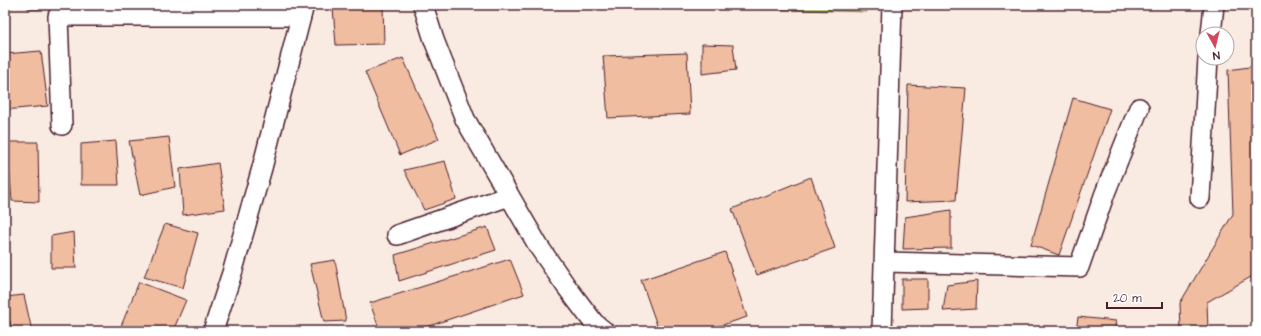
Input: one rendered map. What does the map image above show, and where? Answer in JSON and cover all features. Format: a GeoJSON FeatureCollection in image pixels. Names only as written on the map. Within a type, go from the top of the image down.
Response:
{"type":"FeatureCollection","features":[{"type":"Feature","properties":{"kind":"street"},"geometry":{"type":"LineString","coordinates":[[423,5],[465,119],[539,247],[594,323],[604,331]]}},
{"type":"Feature","properties":{"kind":"street"},"geometry":{"type":"LineString","coordinates":[[882,331],[892,5]]}},
{"type":"Feature","properties":{"kind":"street"},"geometry":{"type":"LineString","coordinates":[[1212,26],[1214,5]]}},
{"type":"Feature","properties":{"kind":"street"},"geometry":{"type":"LineString","coordinates":[[62,125],[58,16],[302,11],[262,168],[233,270],[213,331]]}},
{"type":"Feature","properties":{"kind":"street"},"geometry":{"type":"LineString","coordinates":[[1200,198],[1208,66]]}},
{"type":"Feature","properties":{"kind":"street"},"geometry":{"type":"LineString","coordinates":[[885,262],[1079,267],[1105,193],[1139,108]]}},
{"type":"Feature","properties":{"kind":"street"},"geometry":{"type":"LineString","coordinates":[[397,236],[509,196]]}},
{"type":"Feature","properties":{"kind":"green space"},"geometry":{"type":"Polygon","coordinates":[[[632,5],[866,5],[867,12],[632,5]]]}},
{"type":"Feature","properties":{"kind":"building"},"geometry":{"type":"Polygon","coordinates":[[[28,5],[268,5],[267,9],[28,9],[28,5]]]}},
{"type":"Feature","properties":{"kind":"building"},"geometry":{"type":"Polygon","coordinates":[[[346,5],[383,5],[384,44],[336,45],[333,8],[346,5]]]}},
{"type":"Feature","properties":{"kind":"building"},"geometry":{"type":"Polygon","coordinates":[[[702,44],[733,45],[736,70],[702,74],[702,44]]]}},
{"type":"Feature","properties":{"kind":"building"},"geometry":{"type":"Polygon","coordinates":[[[41,51],[48,106],[5,110],[5,54],[41,51]]]}},
{"type":"Feature","properties":{"kind":"building"},"geometry":{"type":"Polygon","coordinates":[[[687,53],[690,114],[608,118],[603,56],[687,53]]]}},
{"type":"Feature","properties":{"kind":"building"},"geometry":{"type":"Polygon","coordinates":[[[403,58],[439,139],[400,155],[365,72],[403,58]]]}},
{"type":"Feature","properties":{"kind":"building"},"geometry":{"type":"Polygon","coordinates":[[[1256,66],[1256,274],[1207,302],[1208,331],[1181,331],[1180,303],[1233,214],[1228,70],[1256,66]]]}},
{"type":"Feature","properties":{"kind":"building"},"geometry":{"type":"Polygon","coordinates":[[[908,85],[966,88],[956,200],[905,202],[908,85]]]}},
{"type":"Feature","properties":{"kind":"building"},"geometry":{"type":"Polygon","coordinates":[[[1073,98],[1110,109],[1059,255],[1031,245],[1073,98]]]}},
{"type":"Feature","properties":{"kind":"building"},"geometry":{"type":"Polygon","coordinates":[[[169,137],[175,187],[140,195],[129,141],[169,137]]]}},
{"type":"Feature","properties":{"kind":"building"},"geometry":{"type":"Polygon","coordinates":[[[116,141],[119,185],[81,185],[81,144],[116,141]]]}},
{"type":"Feature","properties":{"kind":"building"},"geometry":{"type":"Polygon","coordinates":[[[7,142],[38,142],[39,202],[12,201],[7,142]]]}},
{"type":"Feature","properties":{"kind":"building"},"geometry":{"type":"Polygon","coordinates":[[[445,161],[456,199],[424,210],[404,170],[445,161]]]}},
{"type":"Feature","properties":{"kind":"building"},"geometry":{"type":"Polygon","coordinates":[[[218,163],[225,209],[183,215],[180,169],[218,163]]]}},
{"type":"Feature","properties":{"kind":"building"},"geometry":{"type":"Polygon","coordinates":[[[811,177],[835,248],[757,275],[732,209],[811,177]]]}},
{"type":"Feature","properties":{"kind":"building"},"geometry":{"type":"Polygon","coordinates":[[[951,210],[951,248],[903,249],[905,217],[951,210]]]}},
{"type":"Feature","properties":{"kind":"building"},"geometry":{"type":"Polygon","coordinates":[[[165,224],[198,233],[183,288],[144,277],[165,224]]]}},
{"type":"Feature","properties":{"kind":"building"},"geometry":{"type":"Polygon","coordinates":[[[487,227],[496,250],[399,281],[395,255],[487,227]]]}},
{"type":"Feature","properties":{"kind":"building"},"geometry":{"type":"Polygon","coordinates":[[[74,232],[76,268],[51,268],[51,236],[74,232]]]}},
{"type":"Feature","properties":{"kind":"building"},"geometry":{"type":"Polygon","coordinates":[[[725,252],[747,317],[704,331],[659,331],[641,280],[725,252]]]}},
{"type":"Feature","properties":{"kind":"building"},"geometry":{"type":"Polygon","coordinates":[[[510,259],[524,294],[414,331],[380,331],[370,303],[510,259]]]}},
{"type":"Feature","properties":{"kind":"building"},"geometry":{"type":"Polygon","coordinates":[[[335,260],[346,321],[324,322],[310,264],[335,260]]]}},
{"type":"Feature","properties":{"kind":"building"},"geometry":{"type":"Polygon","coordinates":[[[902,279],[928,279],[928,308],[902,309],[902,279]]]}},
{"type":"Feature","properties":{"kind":"building"},"geometry":{"type":"Polygon","coordinates":[[[977,281],[976,309],[943,311],[947,285],[977,281]]]}},
{"type":"Feature","properties":{"kind":"building"},"geometry":{"type":"Polygon","coordinates":[[[139,282],[186,300],[173,331],[119,331],[139,282]]]}},
{"type":"Feature","properties":{"kind":"building"},"geometry":{"type":"Polygon","coordinates":[[[24,295],[32,331],[13,331],[5,307],[5,297],[24,295]]]}},
{"type":"Feature","properties":{"kind":"building"},"geometry":{"type":"Polygon","coordinates":[[[1078,317],[1116,321],[1114,331],[1076,331],[1078,317]]]}}]}
